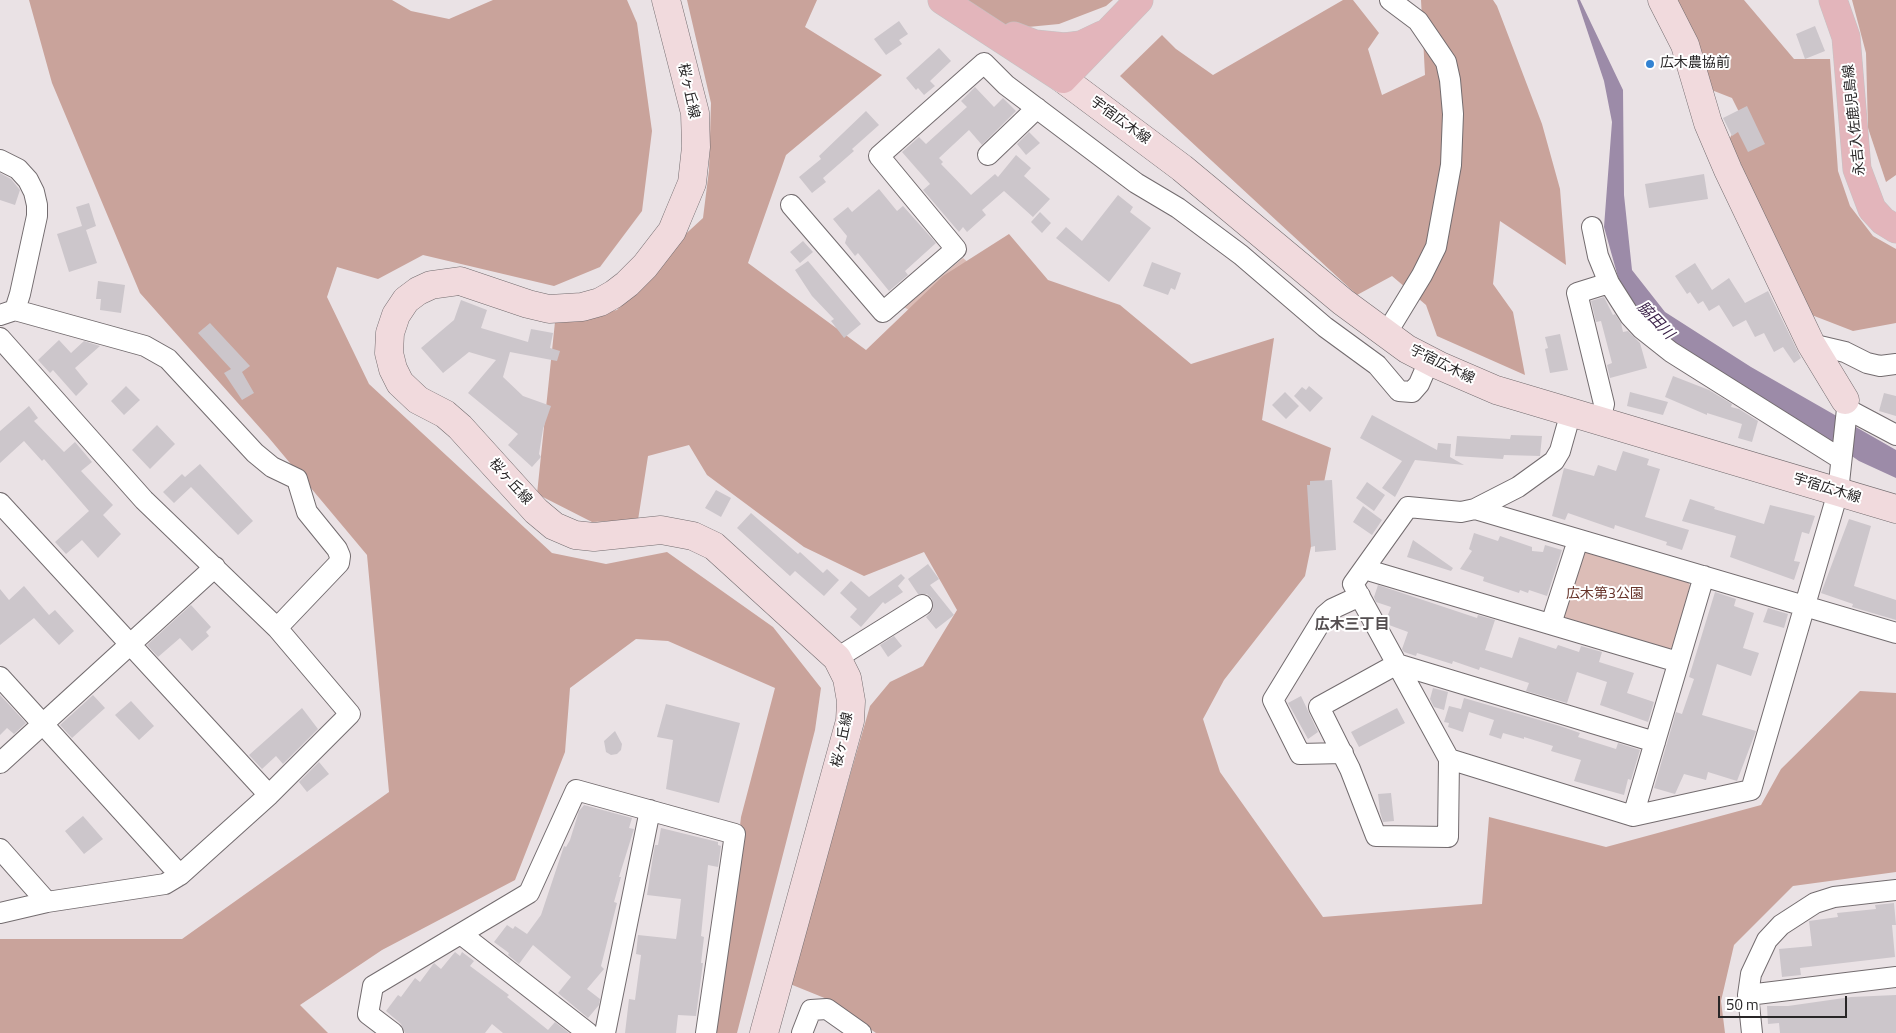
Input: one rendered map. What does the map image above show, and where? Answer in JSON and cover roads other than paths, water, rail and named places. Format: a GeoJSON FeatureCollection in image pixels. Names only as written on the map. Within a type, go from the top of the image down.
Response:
{"type":"FeatureCollection","features":[{"type":"Feature","properties":{"kind":"main road"},"geometry":{"type":"LineString","coordinates":[[942,0],[1063,79],[1139,0]]}},
{"type":"Feature","properties":{"kind":"main road","name":"永吉入佐鹿児島線"},"geometry":{"type":"LineString","coordinates":[[1833,0],[1846,36],[1857,169],[1872,209],[1883,221],[1896,229]]}},
{"type":"Feature","properties":{"kind":"main road"},"geometry":{"type":"LineString","coordinates":[[977,23],[1035,44],[1049,46],[1082,45],[1111,31]]}},
{"type":"Feature","properties":{"kind":"street","name":"桜ヶ丘線"},"geometry":{"type":"LineString","coordinates":[[666,0],[695,113],[696,147],[692,183],[672,231],[645,266],[627,284],[600,302],[582,307],[549,308],[528,304],[460,281],[444,282],[418,291],[406,300],[396,315],[390,333],[389,353],[393,370],[400,383],[418,400],[445,414],[460,427],[536,511],[554,526],[575,535],[594,537],[661,530],[693,536],[714,546],[837,658],[847,678],[851,701],[850,721],[764,1033]]}},
{"type":"Feature","properties":{"kind":"street"},"geometry":{"type":"LineString","coordinates":[[1386,334],[1422,275],[1436,247],[1451,164],[1453,114],[1450,80],[1446,62],[1418,20],[1390,0]]}},
{"type":"Feature","properties":{"kind":"street"},"geometry":{"type":"LineString","coordinates":[[1662,0],[1685,44],[1708,123],[1724,162],[1811,344],[1846,409],[1896,435]]}},
{"type":"Feature","properties":{"kind":"street"},"geometry":{"type":"LineString","coordinates":[[792,205],[883,312],[956,249],[879,156],[984,63],[1006,85],[1136,183],[1178,208],[1240,255],[1325,326],[1377,366],[1399,391],[1412,392],[1419,384],[1429,361]]}},
{"type":"Feature","properties":{"kind":"street","name":"宇宿広木線"},"geometry":{"type":"LineString","coordinates":[[1063,79],[1182,168],[1342,302],[1407,350],[1456,375],[1496,390],[1896,510]]}},
{"type":"Feature","properties":{"kind":"street"},"geometry":{"type":"LineString","coordinates":[[988,155],[1037,108]]}},
{"type":"Feature","properties":{"kind":"street"},"geometry":{"type":"LineString","coordinates":[[0,160],[18,169],[28,180],[34,192],[37,205],[26,268],[7,313],[157,351],[168,359],[255,452],[272,467],[297,479],[307,512],[340,556],[339,563],[276,628]]}},
{"type":"Feature","properties":{"kind":"street"},"geometry":{"type":"LineString","coordinates":[[1592,227],[1598,256],[1609,283],[1630,316],[1672,352],[1841,457]]}},
{"type":"Feature","properties":{"kind":"street"},"geometry":{"type":"LineString","coordinates":[[1600,421],[1604,404],[1577,293],[1609,283]]}},
{"type":"Feature","properties":{"kind":"street"},"geometry":{"type":"LineString","coordinates":[[0,338],[144,500],[276,628],[350,714],[269,795],[180,875],[165,884],[47,902],[0,913]]}},
{"type":"Feature","properties":{"kind":"street"},"geometry":{"type":"LineString","coordinates":[[1811,344],[1845,352],[1867,363],[1880,366],[1896,364]]}},
{"type":"Feature","properties":{"kind":"street"},"geometry":{"type":"LineString","coordinates":[[1449,759],[1633,816],[1751,790],[1838,492],[1846,409]]}},
{"type":"Feature","properties":{"kind":"street"},"geometry":{"type":"LineString","coordinates":[[1571,412],[1560,451],[1554,461],[1518,487],[1475,509],[1461,512],[1408,507],[1353,584],[1360,596],[1397,664],[1449,759],[1448,837],[1376,836],[1343,752],[1320,707],[1397,664],[1655,742]]}},
{"type":"Feature","properties":{"kind":"street"},"geometry":{"type":"LineString","coordinates":[[0,503],[269,795]]}},
{"type":"Feature","properties":{"kind":"street"},"geometry":{"type":"LineString","coordinates":[[1475,509],[1896,633]]}},
{"type":"Feature","properties":{"kind":"street"},"geometry":{"type":"LineString","coordinates":[[1551,624],[1578,540]]}},
{"type":"Feature","properties":{"kind":"street"},"geometry":{"type":"LineString","coordinates":[[0,764],[130,642],[215,567]]}},
{"type":"Feature","properties":{"kind":"street"},"geometry":{"type":"LineString","coordinates":[[1364,569],[1678,662]]}},
{"type":"Feature","properties":{"kind":"street"},"geometry":{"type":"LineString","coordinates":[[1633,816],[1704,576]]}},
{"type":"Feature","properties":{"kind":"street"},"geometry":{"type":"LineString","coordinates":[[1343,752],[1300,754],[1273,700],[1325,615],[1332,609],[1360,596]]}},
{"type":"Feature","properties":{"kind":"street"},"geometry":{"type":"LineString","coordinates":[[837,658],[922,605]]}},
{"type":"Feature","properties":{"kind":"street"},"geometry":{"type":"LineString","coordinates":[[0,677],[180,875]]}},
{"type":"Feature","properties":{"kind":"street"},"geometry":{"type":"LineString","coordinates":[[393,1033],[368,1014],[373,986],[529,893],[576,790],[735,834],[706,1033]]}},
{"type":"Feature","properties":{"kind":"street"},"geometry":{"type":"LineString","coordinates":[[605,1033],[650,810]]}},
{"type":"Feature","properties":{"kind":"street"},"geometry":{"type":"LineString","coordinates":[[0,849],[47,902]]}},
{"type":"Feature","properties":{"kind":"street"},"geometry":{"type":"LineString","coordinates":[[1752,1033],[1748,995],[1751,974],[1767,940],[1781,925],[1799,911],[1834,897],[1896,890]]}},
{"type":"Feature","properties":{"kind":"street"},"geometry":{"type":"LineString","coordinates":[[461,934],[588,1033]]}},
{"type":"Feature","properties":{"kind":"street"},"geometry":{"type":"LineString","coordinates":[[1748,995],[1896,977]]}},
{"type":"Feature","properties":{"kind":"street"},"geometry":{"type":"LineString","coordinates":[[802,1033],[811,1010],[827,1009],[861,1033]]}},
{"type":"Feature","properties":{"kind":"water","name":"脇田川"},"geometry":{"type":"Polygon","coordinates":[[[1577,0],[1580,0],[1623,90],[1624,195],[1632,270],[1665,312],[1751,367],[1896,450],[1896,478],[1859,461],[1823,436],[1676,349],[1634,308],[1618,277],[1604,227],[1612,122],[1604,81],[1577,0]]]}},
{"type":"Feature","properties":{"kind":"place","name":"広木農協前"},"geometry":{"type":"Point","coordinates":[1650,64]}},
{"type":"Feature","properties":{"kind":"district","name":"広木三丁目"},"geometry":{"type":"Point","coordinates":[1352,625]}},
{"type":"Feature","properties":{"kind":"park label","name":"広木第3公園"},"geometry":{"type":"Point","coordinates":[1605,595]}}]}
